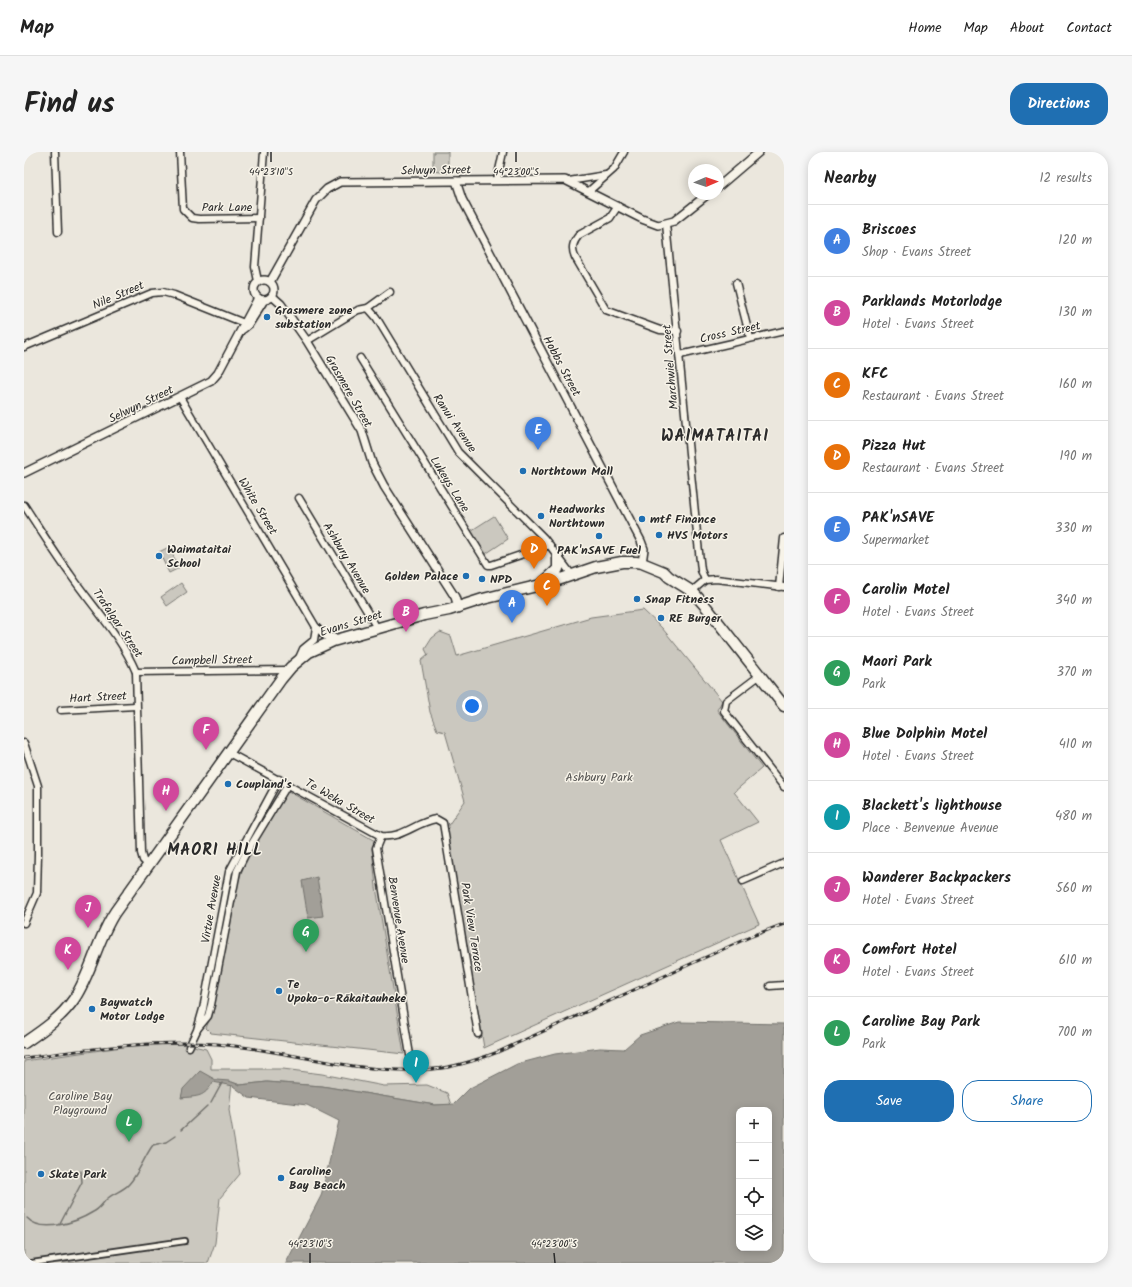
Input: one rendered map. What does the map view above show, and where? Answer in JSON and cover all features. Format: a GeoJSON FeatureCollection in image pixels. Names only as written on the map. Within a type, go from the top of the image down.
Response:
{"type":"FeatureCollection","features":[{"type":"Feature","properties":{"kind":"highway"},"geometry":{"type":"LineString","coordinates":[[541,584],[558,570],[558,556]]}},
{"type":"Feature","properties":{"kind":"highway","name":"Evans Street"},"geometry":{"type":"LineString","coordinates":[[27,1040],[53,1022],[75,998],[106,927],[148,865],[288,670],[317,648],[376,628],[564,579],[572,575],[617,563],[642,563],[664,572],[691,592],[707,608],[784,706]]}},
{"type":"Feature","properties":{"kind":"street"},"geometry":{"type":"LineString","coordinates":[[55,152],[58,232]]}},
{"type":"Feature","properties":{"kind":"street","name":"Park Lane"},"geometry":{"type":"LineString","coordinates":[[180,152],[183,209],[192,218],[205,220],[259,218]]}},
{"type":"Feature","properties":{"kind":"street"},"geometry":{"type":"LineString","coordinates":[[258,281],[264,280],[270,282],[274,290],[272,296],[261,299],[253,290],[258,281],[255,267],[264,152]]}},
{"type":"Feature","properties":{"kind":"street"},"geometry":{"type":"LineString","coordinates":[[497,180],[503,152]]}},
{"type":"Feature","properties":{"kind":"street"},"geometry":{"type":"LineString","coordinates":[[589,191],[617,166],[624,152]]}},
{"type":"Feature","properties":{"kind":"street"},"geometry":{"type":"LineString","coordinates":[[724,181],[759,152]]}},
{"type":"Feature","properties":{"kind":"street"},"geometry":{"type":"LineString","coordinates":[[569,181],[606,176]]}},
{"type":"Feature","properties":{"kind":"street","name":"Selwyn Street"},"geometry":{"type":"LineString","coordinates":[[270,282],[316,200],[327,189],[340,182],[497,180],[569,181],[654,224],[666,224]]}},
{"type":"Feature","properties":{"kind":"street","name":"Hobbs Street"},"geometry":{"type":"LineString","coordinates":[[456,181],[466,206],[642,541],[644,549],[642,563]]}},
{"type":"Feature","properties":{"kind":"street"},"geometry":{"type":"LineString","coordinates":[[666,224],[674,221],[700,200]]}},
{"type":"Feature","properties":{"kind":"street"},"geometry":{"type":"LineString","coordinates":[[618,206],[610,218],[576,238],[573,247],[575,257],[606,310],[660,330],[678,331]]}},
{"type":"Feature","properties":{"kind":"street","name":"Marchwiel Street"},"geometry":{"type":"LineString","coordinates":[[666,224],[678,331],[698,543],[701,570],[704,580]]}},
{"type":"Feature","properties":{"kind":"street"},"geometry":{"type":"LineString","coordinates":[[736,283],[750,338]]}},
{"type":"Feature","properties":{"kind":"street","name":"Nile Street"},"geometry":{"type":"LineString","coordinates":[[24,347],[152,292],[162,292],[174,295],[244,326]]}},
{"type":"Feature","properties":{"kind":"street"},"geometry":{"type":"LineString","coordinates":[[307,341],[358,310],[368,308],[390,292]]}},
{"type":"Feature","properties":{"kind":"street","name":"Grasmere Street"},"geometry":{"type":"LineString","coordinates":[[272,296],[281,304],[307,341],[362,431],[372,463],[384,486],[455,597],[458,607]]}},
{"type":"Feature","properties":{"kind":"street","name":"Selwyn Street"},"geometry":{"type":"LineString","coordinates":[[24,473],[180,397],[215,378],[261,299]]}},
{"type":"Feature","properties":{"kind":"street","name":"Ranui Avenue"},"geometry":{"type":"LineString","coordinates":[[368,308],[376,317],[458,452],[550,545],[572,575]]}},
{"type":"Feature","properties":{"kind":"street","name":"Cross Street"},"geometry":{"type":"LineString","coordinates":[[680,354],[784,331]]}},
{"type":"Feature","properties":{"kind":"street","name":"Lukeys Lane"},"geometry":{"type":"LineString","coordinates":[[360,358],[488,565],[550,545]]}},
{"type":"Feature","properties":{"kind":"street","name":"White Street"},"geometry":{"type":"LineString","coordinates":[[180,397],[316,626],[325,636],[341,639]]}},
{"type":"Feature","properties":{"kind":"street","name":"Ashbury Avenue"},"geometry":{"type":"LineString","coordinates":[[299,498],[376,628]]}},
{"type":"Feature","properties":{"kind":"street","name":"Trafalgar Street"},"geometry":{"type":"LineString","coordinates":[[24,505],[69,573],[109,627],[131,661],[136,672],[141,854],[143,860],[148,865]]}},
{"type":"Feature","properties":{"kind":"street"},"geometry":{"type":"LineString","coordinates":[[691,592],[704,580],[716,579],[781,587],[784,538]]}},
{"type":"Feature","properties":{"kind":"street"},"geometry":{"type":"LineString","coordinates":[[297,662],[303,649],[314,640],[316,626]]}},
{"type":"Feature","properties":{"kind":"street","name":"Campbell Street"},"geometry":{"type":"LineString","coordinates":[[136,672],[288,670]]}},
{"type":"Feature","properties":{"kind":"street"},"geometry":{"type":"LineString","coordinates":[[759,676],[726,701],[724,711],[784,787]]}},
{"type":"Feature","properties":{"kind":"street","name":"Hart Street"},"geometry":{"type":"LineString","coordinates":[[62,710],[136,706]]}},
{"type":"Feature","properties":{"kind":"street"},"geometry":{"type":"LineString","coordinates":[[24,743],[38,786],[38,854],[37,893],[24,923]]}},
{"type":"Feature","properties":{"kind":"street","name":"Te Weka Street"},"geometry":{"type":"LineString","coordinates":[[229,753],[279,779],[380,836],[388,837],[400,834],[428,820],[436,819],[443,823]]}},
{"type":"Feature","properties":{"kind":"street","name":"Virtue Avenue"},"geometry":{"type":"LineString","coordinates":[[189,1047],[197,1030],[215,948],[229,872],[279,779]]}},
{"type":"Feature","properties":{"kind":"street","name":"Virtue Avenue"},"geometry":{"type":"LineString","coordinates":[[197,1030],[208,1016],[211,1005],[237,871],[245,854],[288,784]]}},
{"type":"Feature","properties":{"kind":"street","name":"Park View Terrace"},"geometry":{"type":"LineString","coordinates":[[443,823],[478,1034]]}},
{"type":"Feature","properties":{"kind":"street","name":"Benvenue Avenue"},"geometry":{"type":"LineString","coordinates":[[380,836],[376,848],[410,1055]]}},
{"type":"Feature","properties":{"kind":"street"},"geometry":{"type":"LineString","coordinates":[[743,881],[784,864]]}},
{"type":"Feature","properties":{"kind":"street"},"geometry":{"type":"LineString","coordinates":[[770,986],[784,984]]}},
{"type":"Feature","properties":{"kind":"street"},"geometry":{"type":"LineString","coordinates":[[32,1263],[185,1241]]}},
{"type":"Feature","properties":{"kind":"green space"},"geometry":{"type":"Polygon","coordinates":[[[433,152],[448,152],[448,173],[433,171],[433,152]]]}},
{"type":"Feature","properties":{"kind":"green space"},"geometry":{"type":"Polygon","coordinates":[[[494,516],[508,539],[484,555],[469,532],[494,516]]]}},
{"type":"Feature","properties":{"kind":"green space"},"geometry":{"type":"Polygon","coordinates":[[[169,547],[179,568],[169,573],[159,552],[169,547]]]}},
{"type":"Feature","properties":{"kind":"green space"},"geometry":{"type":"Polygon","coordinates":[[[181,583],[187,592],[167,606],[161,597],[181,583]]]}},
{"type":"Feature","properties":{"kind":"green space","name":"Ashbury Park"},"geometry":{"type":"Polygon","coordinates":[[[643,610],[662,628],[722,701],[717,710],[762,768],[734,792],[758,822],[721,840],[759,924],[484,1048],[447,827],[465,801],[445,732],[437,730],[430,712],[421,661],[428,655],[425,649],[432,638],[440,632],[451,636],[457,656],[591,617],[643,610]]]}},
{"type":"Feature","properties":{"kind":"green space"},"geometry":{"type":"Polygon","coordinates":[[[288,791],[375,841],[372,849],[376,887],[404,1054],[211,1033],[206,1028],[211,1016],[237,886],[244,864],[288,791]]]}},
{"type":"Feature","properties":{"kind":"green space","name":"Caroline Bay Playground"},"geometry":{"type":"Polygon","coordinates":[[[185,1044],[206,1049],[211,1059],[211,1069],[283,1069],[322,1074],[384,1086],[427,1085],[447,1093],[451,1105],[435,1105],[322,1086],[267,1082],[240,1085],[232,1082],[229,1110],[240,1174],[220,1198],[215,1243],[208,1263],[24,1263],[24,1061],[129,1046],[185,1044]]]}},
{"type":"Feature","properties":{"kind":"shaded area"},"geometry":{"type":"Polygon","coordinates":[[[317,877],[323,916],[308,918],[302,881],[317,877]]]}},
{"type":"Feature","properties":{"kind":"shaded area"},"geometry":{"type":"Polygon","coordinates":[[[679,1022],[784,1024],[784,1263],[286,1263],[321,1196],[339,1121],[307,1105],[249,1098],[233,1086],[213,1082],[203,1094],[181,1098],[183,1089],[200,1071],[216,1080],[229,1081],[240,1085],[267,1082],[322,1086],[435,1105],[454,1104],[470,1088],[517,1064],[555,1054],[600,1048],[624,1049],[640,1035],[679,1022]]]}},
{"type":"Feature","properties":{"kind":"waterway"},"geometry":{"type":"LineString","coordinates":[[211,1103],[222,1083]]}},
{"type":"Feature","properties":{"kind":"waterway"},"geometry":{"type":"LineString","coordinates":[[181,1130],[207,1106]]}},
{"type":"Feature","properties":{"kind":"waterway"},"geometry":{"type":"LineString","coordinates":[[27,1218],[33,1223],[50,1226],[69,1223],[86,1216],[100,1207],[113,1194],[129,1184],[136,1175],[153,1145],[166,1142],[175,1136]]}},
{"type":"Feature","properties":{"kind":"waterway"},"geometry":{"type":"LineString","coordinates":[[60,1224],[82,1182],[81,1171]]}},
{"type":"Feature","properties":{"kind":"railway"},"geometry":{"type":"LineString","coordinates":[[24,1058],[120,1046],[193,1043],[244,1047],[352,1066],[379,1069],[407,1070],[450,1067],[498,1052],[752,936],[784,924]]}},
{"type":"Feature","properties":{"kind":"place","name":"Grasmere zone substation"},"geometry":{"type":"Point","coordinates":[267,317]}},
{"type":"Feature","properties":{"kind":"place","name":"PAK'nSAVE"},"geometry":{"type":"Point","coordinates":[538,450]}},
{"type":"Feature","properties":{"kind":"place","name":"Northtown Mall"},"geometry":{"type":"Point","coordinates":[523,471]}},
{"type":"Feature","properties":{"kind":"place","name":"Headworks Northtown"},"geometry":{"type":"Point","coordinates":[541,516]}},
{"type":"Feature","properties":{"kind":"place","name":"mtf Finance"},"geometry":{"type":"Point","coordinates":[642,519]}},
{"type":"Feature","properties":{"kind":"place","name":"HVS Motors"},"geometry":{"type":"Point","coordinates":[659,535]}},
{"type":"Feature","properties":{"kind":"place","name":"PAK'nSAVE Fuel"},"geometry":{"type":"Point","coordinates":[599,536]}},
{"type":"Feature","properties":{"kind":"place","name":"Waimataitai School"},"geometry":{"type":"Point","coordinates":[159,556]}},
{"type":"Feature","properties":{"kind":"place","name":"Pizza Hut"},"geometry":{"type":"Point","coordinates":[534,569]}},
{"type":"Feature","properties":{"kind":"place","name":"Golden Palace"},"geometry":{"type":"Point","coordinates":[466,576]}},
{"type":"Feature","properties":{"kind":"place","name":"NPD"},"geometry":{"type":"Point","coordinates":[482,579]}},
{"type":"Feature","properties":{"kind":"place","name":"Snap Fitness"},"geometry":{"type":"Point","coordinates":[637,599]}},
{"type":"Feature","properties":{"kind":"place","name":"KFC"},"geometry":{"type":"Point","coordinates":[547,606]}},
{"type":"Feature","properties":{"kind":"place","name":"RE Burger"},"geometry":{"type":"Point","coordinates":[661,618]}},
{"type":"Feature","properties":{"kind":"place","name":"Briscoes"},"geometry":{"type":"Point","coordinates":[512,623]}},
{"type":"Feature","properties":{"kind":"place","name":"Parklands Motorlodge"},"geometry":{"type":"Point","coordinates":[406,632]}},
{"type":"Feature","properties":{"kind":"place","name":"Carolin Motel"},"geometry":{"type":"Point","coordinates":[206,750]}},
{"type":"Feature","properties":{"kind":"place","name":"Coupland's"},"geometry":{"type":"Point","coordinates":[228,784]}},
{"type":"Feature","properties":{"kind":"place","name":"Blue Dolphin Motel"},"geometry":{"type":"Point","coordinates":[166,811]}},
{"type":"Feature","properties":{"kind":"place","name":"Wanderer Backpackers"},"geometry":{"type":"Point","coordinates":[88,928]}},
{"type":"Feature","properties":{"kind":"place","name":"Maori Park"},"geometry":{"type":"Point","coordinates":[306,952]}},
{"type":"Feature","properties":{"kind":"place","name":"Comfort Hotel"},"geometry":{"type":"Point","coordinates":[68,970]}},
{"type":"Feature","properties":{"kind":"place","name":"Te Upoko-o-Rākaitauheke"},"geometry":{"type":"Point","coordinates":[279,991]}},
{"type":"Feature","properties":{"kind":"place","name":"Baywatch Motor Lodge"},"geometry":{"type":"Point","coordinates":[92,1009]}},
{"type":"Feature","properties":{"kind":"place","name":"Blackett's lighthouse"},"geometry":{"type":"Point","coordinates":[416,1083]}},
{"type":"Feature","properties":{"kind":"place","name":"Caroline Bay Park"},"geometry":{"type":"Point","coordinates":[129,1142]}},
{"type":"Feature","properties":{"kind":"place","name":"Skate Park"},"geometry":{"type":"Point","coordinates":[41,1174]}},
{"type":"Feature","properties":{"kind":"place","name":"Caroline Bay Beach"},"geometry":{"type":"Point","coordinates":[281,1178]}},
{"type":"Feature","properties":{"kind":"district","name":"WAIMATAITAI"},"geometry":{"type":"Point","coordinates":[715,435]}},
{"type":"Feature","properties":{"kind":"district","name":"MAORI HILL"},"geometry":{"type":"Point","coordinates":[215,849]}}]}
